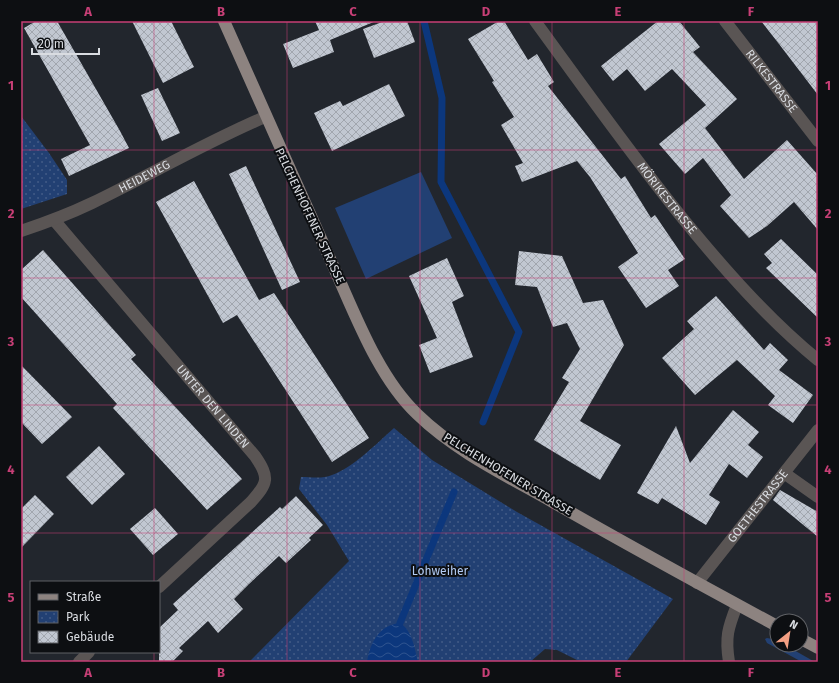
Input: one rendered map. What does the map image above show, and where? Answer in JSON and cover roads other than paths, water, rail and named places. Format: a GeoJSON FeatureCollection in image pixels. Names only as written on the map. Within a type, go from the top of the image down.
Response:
{"type":"FeatureCollection","features":[{"type":"Feature","properties":{"kind":"main road","name":"PELCHENHOFENER STRASSE"},"geometry":{"type":"LineString","coordinates":[[224,21],[265,117],[373,351],[398,393],[417,414],[438,432],[480,460],[644,554],[769,622]]}},
{"type":"Feature","properties":{"kind":"main road"},"geometry":{"type":"LineString","coordinates":[[809,643],[818,648]]}},
{"type":"Feature","properties":{"kind":"street","name":"MÖRIKESTRASSE"},"geometry":{"type":"LineString","coordinates":[[535,21],[650,178],[706,248],[744,291],[779,326],[818,360]]}},
{"type":"Feature","properties":{"kind":"street","name":"RILKESTRASSE"},"geometry":{"type":"LineString","coordinates":[[726,21],[818,141]]}},
{"type":"Feature","properties":{"kind":"street","name":"HEIDEWEG"},"geometry":{"type":"LineString","coordinates":[[21,231],[54,220],[92,204],[161,167],[265,117]]}},
{"type":"Feature","properties":{"kind":"street","name":"UNTER DEN LINDEN"},"geometry":{"type":"LineString","coordinates":[[54,220],[255,456],[265,473],[266,478],[263,487],[251,502],[160,587]]}},
{"type":"Feature","properties":{"kind":"street","name":"GOETHESTRASSE"},"geometry":{"type":"LineString","coordinates":[[697,583],[818,430]]}},
{"type":"Feature","properties":{"kind":"street"},"geometry":{"type":"LineString","coordinates":[[784,473],[818,497]]}},
{"type":"Feature","properties":{"kind":"street"},"geometry":{"type":"LineString","coordinates":[[729,662],[727,637],[728,629],[738,605]]}},
{"type":"Feature","properties":{"kind":"street"},"geometry":{"type":"LineString","coordinates":[[79,662],[89,653]]}},
{"type":"Feature","properties":{"kind":"water"},"geometry":{"type":"Polygon","coordinates":[[[400,623],[410,635],[418,662],[367,662],[370,648],[381,631],[393,624],[400,623]]]}},
{"type":"Feature","properties":{"kind":"waterway"},"geometry":{"type":"LineString","coordinates":[[424,21],[442,98],[441,182],[519,332],[483,422]]}},
{"type":"Feature","properties":{"kind":"waterway"},"geometry":{"type":"LineString","coordinates":[[400,623],[454,492]]}},
{"type":"Feature","properties":{"kind":"park label","name":"Lohweiher"},"geometry":{"type":"Point","coordinates":[440,571]}}]}
